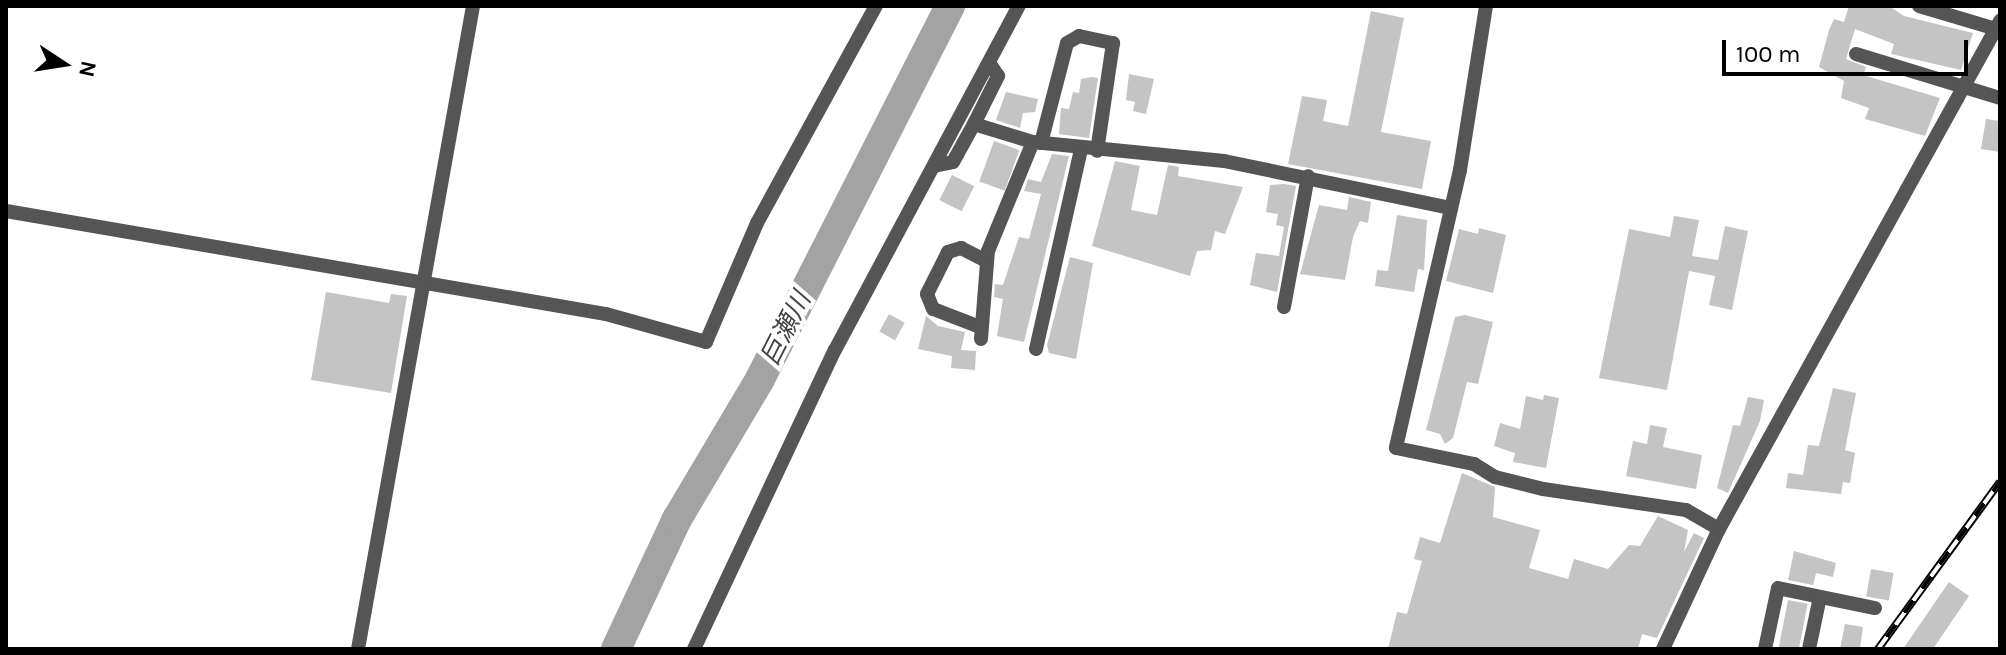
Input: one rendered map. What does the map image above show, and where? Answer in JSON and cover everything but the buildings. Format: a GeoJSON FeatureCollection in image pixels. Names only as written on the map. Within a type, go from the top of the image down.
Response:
{"type":"FeatureCollection","features":[{"type":"Feature","properties":{"kind":"street"},"geometry":{"type":"LineString","coordinates":[[358,649],[420,286],[473,6]]}},
{"type":"Feature","properties":{"kind":"street"},"geometry":{"type":"LineString","coordinates":[[6,211],[420,286],[606,314],[706,342],[757,223],[876,6]]}},
{"type":"Feature","properties":{"kind":"street"},"geometry":{"type":"LineString","coordinates":[[697,648],[835,350],[1019,6]]}},
{"type":"Feature","properties":{"kind":"street"},"geometry":{"type":"LineString","coordinates":[[1486,6],[1451,208],[1396,448],[1474,464],[1495,477],[1543,489],[1686,510],[1719,529]]}},
{"type":"Feature","properties":{"kind":"street"},"geometry":{"type":"LineString","coordinates":[[1663,649],[1719,529],[1998,25],[1919,6]]}},
{"type":"Feature","properties":{"kind":"street"},"geometry":{"type":"LineString","coordinates":[[986,261],[961,248],[948,252],[927,294],[933,309],[980,333],[986,261],[1037,143],[1067,43],[1079,36],[1113,43],[1097,151]]}},
{"type":"Feature","properties":{"kind":"street"},"geometry":{"type":"LineString","coordinates":[[1856,54],[2000,98]]}},
{"type":"Feature","properties":{"kind":"street"},"geometry":{"type":"LineString","coordinates":[[934,166],[953,162],[974,124],[998,76],[990,64]]}},
{"type":"Feature","properties":{"kind":"street"},"geometry":{"type":"LineString","coordinates":[[974,124],[1037,143],[1081,150],[1224,161],[1451,208]]}},
{"type":"Feature","properties":{"kind":"street"},"geometry":{"type":"LineString","coordinates":[[1036,349],[1081,150]]}},
{"type":"Feature","properties":{"kind":"street"},"geometry":{"type":"LineString","coordinates":[[1284,307],[1308,176]]}},
{"type":"Feature","properties":{"kind":"street"},"geometry":{"type":"LineString","coordinates":[[1765,649],[1778,588],[1875,608]]}},
{"type":"Feature","properties":{"kind":"street"},"geometry":{"type":"LineString","coordinates":[[1809,649],[1820,597]]}},
{"type":"Feature","properties":{"kind":"waterway","name":"巨瀬川"},"geometry":{"type":"LineString","coordinates":[[616,649],[677,519],[760,379],[950,6]]}},
{"type":"Feature","properties":{"kind":"railway"},"geometry":{"type":"LineString","coordinates":[[1878,649],[2000,482]]}}]}
